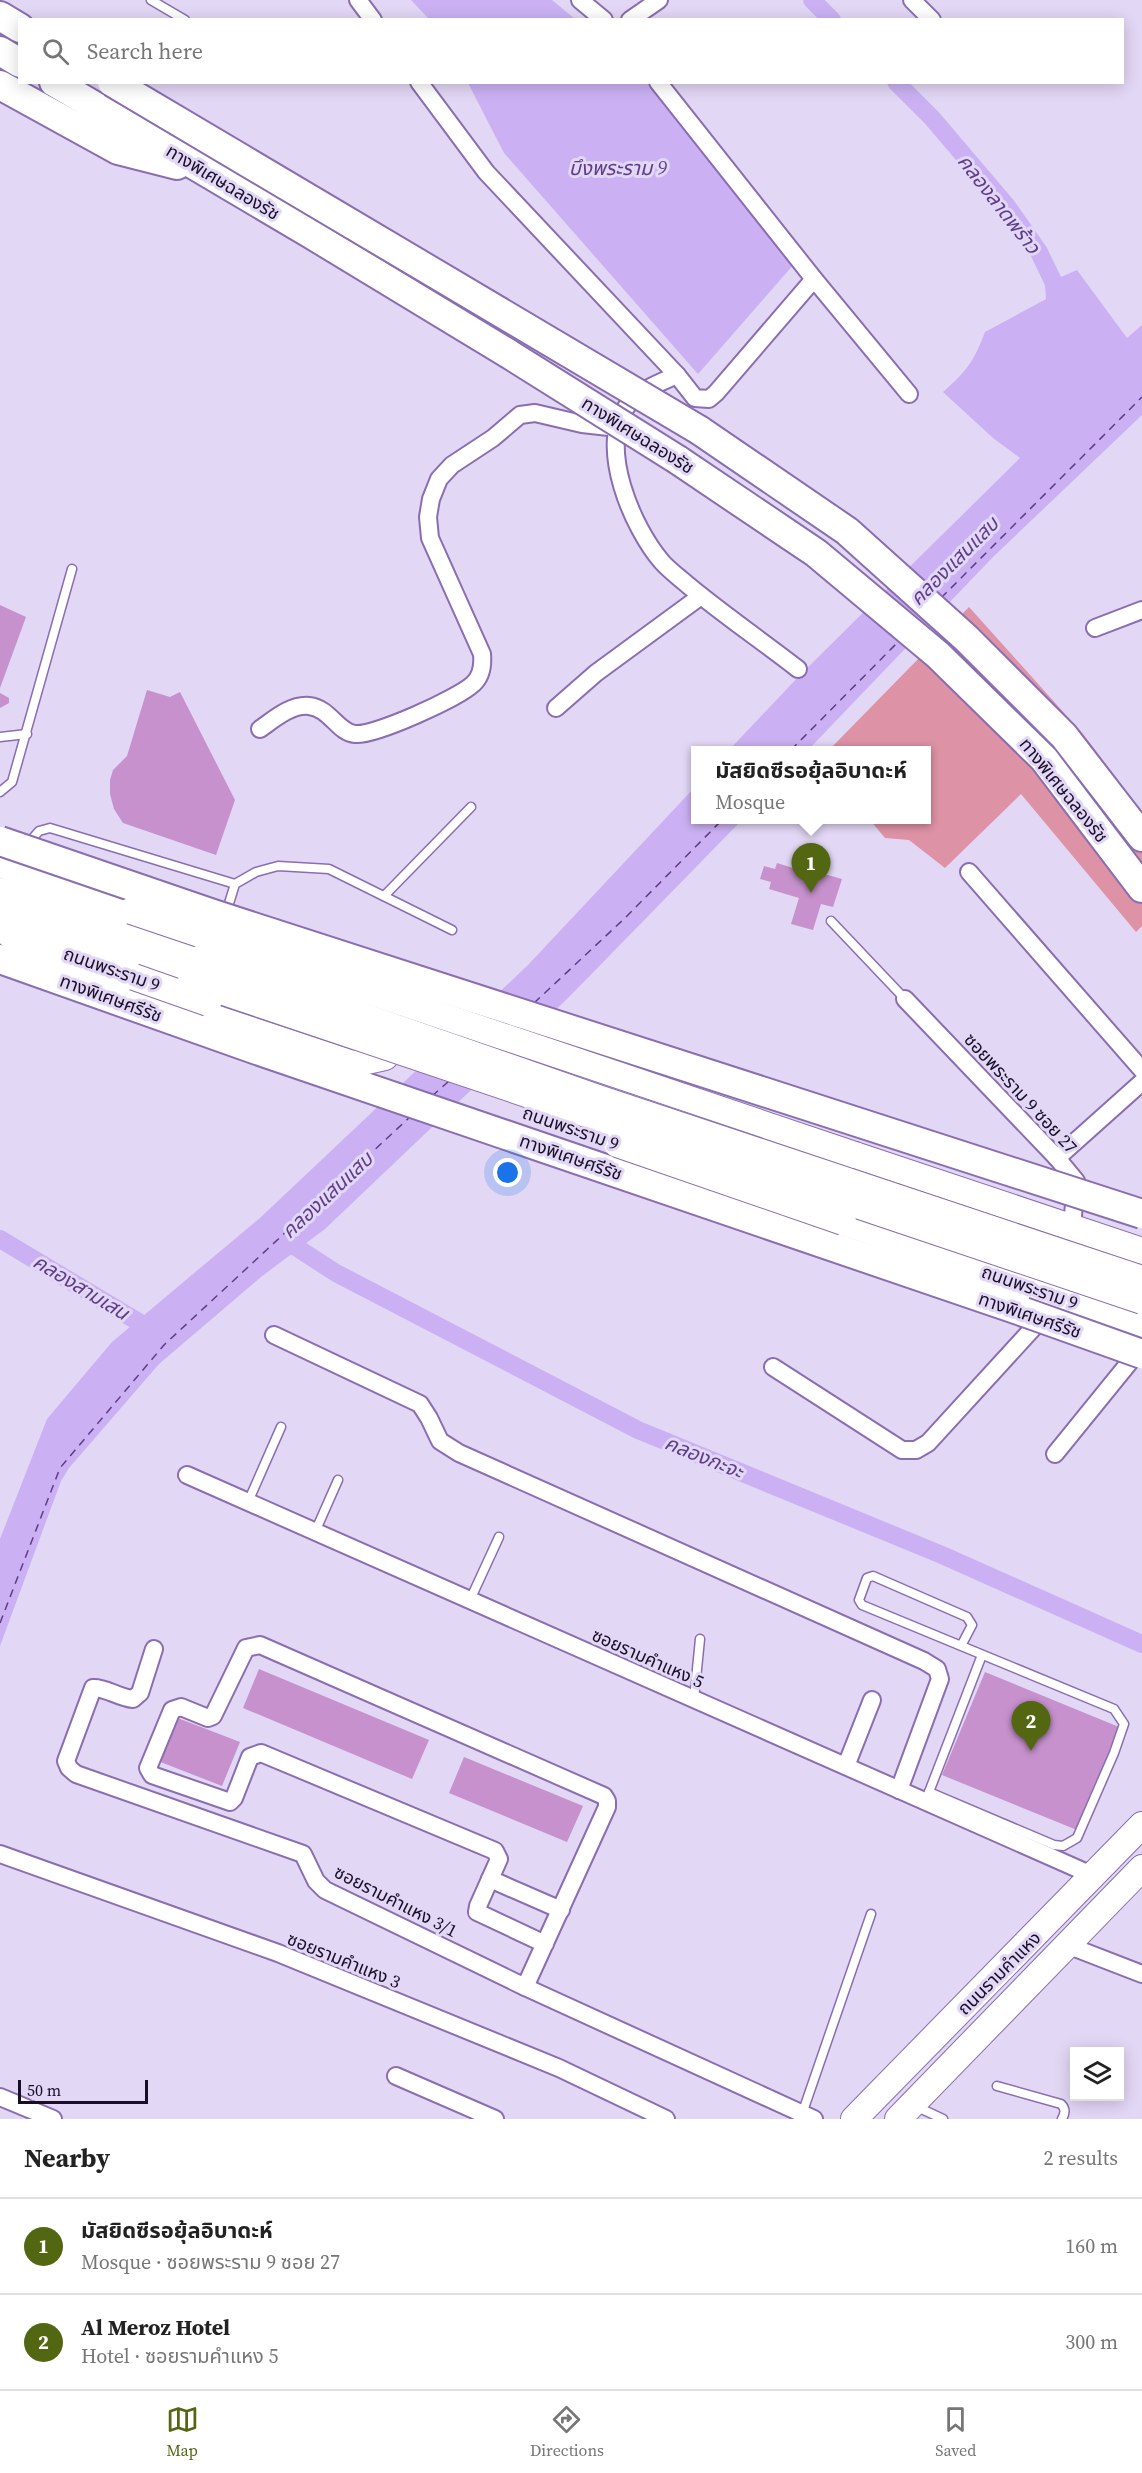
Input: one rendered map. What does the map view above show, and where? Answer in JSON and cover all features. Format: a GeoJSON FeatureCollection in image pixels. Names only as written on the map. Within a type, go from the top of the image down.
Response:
{"type":"FeatureCollection","features":[{"type":"Feature","properties":{"kind":"highway"},"geometry":{"type":"LineString","coordinates":[[0,16],[18,27]]}},
{"type":"Feature","properties":{"kind":"highway"},"geometry":{"type":"LineString","coordinates":[[0,51],[18,62]]}},
{"type":"Feature","properties":{"kind":"highway"},"geometry":{"type":"LineString","coordinates":[[0,84],[118,150],[211,174]]}},
{"type":"Feature","properties":{"kind":"highway","name":"ทางพิเศษฉลองรัช"},"geometry":{"type":"LineString","coordinates":[[57,84],[211,174],[618,423],[816,553],[938,655],[1044,759],[1142,888]]}},
{"type":"Feature","properties":{"kind":"highway","name":"ทางพิเศษฉลองรัช"},"geometry":{"type":"LineString","coordinates":[[115,84],[699,430],[847,531],[966,638],[1064,736],[1142,837]]}},
{"type":"Feature","properties":{"kind":"highway"},"geometry":{"type":"LineString","coordinates":[[3,857],[224,917],[1142,1214]]}},
{"type":"Feature","properties":{"kind":"highway","name":"ทางพิเศษศรีรัช"},"geometry":{"type":"LineString","coordinates":[[3,935],[254,1049],[1142,1354]]}},
{"type":"Feature","properties":{"kind":"main road"},"geometry":{"type":"LineString","coordinates":[[3,857],[34,877],[1142,1251]]}},
{"type":"Feature","properties":{"kind":"main road"},"geometry":{"type":"LineString","coordinates":[[3,935],[91,977],[352,1064],[385,1057],[399,1039],[405,1013],[402,990],[387,976],[224,919],[115,885],[34,877]]}},
{"type":"Feature","properties":{"kind":"main road","name":"ถนนพระราม 9"},"geometry":{"type":"LineString","coordinates":[[0,891],[601,1100],[1142,1279]]}},
{"type":"Feature","properties":{"kind":"main road","name":"ถนนพระราม 9"},"geometry":{"type":"LineString","coordinates":[[3,935],[134,977],[1142,1326]]}},
{"type":"Feature","properties":{"kind":"main road","name":"ถนนพระราม 9"},"geometry":{"type":"LineString","coordinates":[[3,935],[1142,1301]]}},
{"type":"Feature","properties":{"kind":"main road","name":"ถนนรามคำแหง"},"geometry":{"type":"LineString","coordinates":[[854,2119],[1142,1825]]}},
{"type":"Feature","properties":{"kind":"main road","name":"ถนนรามคำแหง"},"geometry":{"type":"LineString","coordinates":[[905,2112],[1142,1868]]}},
{"type":"Feature","properties":{"kind":"main road"},"geometry":{"type":"LineString","coordinates":[[1044,1927],[1067,1945]]}},
{"type":"Feature","properties":{"kind":"street"},"geometry":{"type":"LineString","coordinates":[[358,0],[372,18]]}},
{"type":"Feature","properties":{"kind":"street"},"geometry":{"type":"LineString","coordinates":[[580,0],[602,18]]}},
{"type":"Feature","properties":{"kind":"street"},"geometry":{"type":"LineString","coordinates":[[633,18],[659,0]]}},
{"type":"Feature","properties":{"kind":"street"},"geometry":{"type":"LineString","coordinates":[[912,0],[930,18]]}},
{"type":"Feature","properties":{"kind":"street"},"geometry":{"type":"LineString","coordinates":[[420,84],[486,172],[677,375],[695,398],[702,400],[712,397],[814,279]]}},
{"type":"Feature","properties":{"kind":"street"},"geometry":{"type":"LineString","coordinates":[[660,84],[814,279],[909,394]]}},
{"type":"Feature","properties":{"kind":"street"},"geometry":{"type":"LineString","coordinates":[[677,375],[649,387],[634,398],[624,410],[618,428],[618,468],[626,499],[639,527],[663,563],[701,596],[798,669]]}},
{"type":"Feature","properties":{"kind":"street"},"geometry":{"type":"LineString","coordinates":[[260,729],[293,708],[308,705],[327,713],[341,728],[354,734],[380,730],[475,683],[483,665],[482,654],[430,538],[431,499],[439,479],[453,465],[493,438],[520,415],[536,413],[582,424],[618,428]]}},
{"type":"Feature","properties":{"kind":"street"},"geometry":{"type":"LineString","coordinates":[[556,708],[596,673],[701,596]]}},
{"type":"Feature","properties":{"kind":"street"},"geometry":{"type":"LineString","coordinates":[[1095,628],[1142,610]]}},
{"type":"Feature","properties":{"kind":"street"},"geometry":{"type":"LineString","coordinates":[[969,872],[1142,1070]]}},
{"type":"Feature","properties":{"kind":"street","name":"ซอยพระราม 9 ซอย 27"},"geometry":{"type":"LineString","coordinates":[[905,999],[1057,1158],[1076,1182],[1072,1227]]}},
{"type":"Feature","properties":{"kind":"street"},"geometry":{"type":"LineString","coordinates":[[1057,1158],[1142,1082]]}},
{"type":"Feature","properties":{"kind":"street"},"geometry":{"type":"LineString","coordinates":[[773,1367],[902,1450],[916,1450],[928,1443],[1061,1298]]}},
{"type":"Feature","properties":{"kind":"street"},"geometry":{"type":"LineString","coordinates":[[274,1335],[420,1404],[440,1441],[459,1453],[924,1661],[937,1669],[940,1679],[899,1790]]}},
{"type":"Feature","properties":{"kind":"street"},"geometry":{"type":"LineString","coordinates":[[1055,1454],[1142,1346]]}},
{"type":"Feature","properties":{"kind":"street","name":"ซอยรามคำแหง 5"},"geometry":{"type":"LineString","coordinates":[[187,1475],[899,1790],[927,1796],[1094,1876]]}},
{"type":"Feature","properties":{"kind":"street"},"geometry":{"type":"LineString","coordinates":[[525,1987],[607,1807],[604,1796],[260,1645],[246,1648],[213,1716],[208,1718],[178,1707],[172,1710],[148,1768],[152,1774],[230,1802],[234,1798],[250,1757],[261,1753],[495,1851],[499,1859],[477,1912],[544,1944]]}},
{"type":"Feature","properties":{"kind":"street","name":"ซอยรามคำแหง 3/1"},"geometry":{"type":"LineString","coordinates":[[154,1648],[140,1693],[133,1699],[121,1698],[100,1688],[93,1688],[66,1761],[75,1774],[303,1854],[316,1881],[325,1890],[525,1987],[808,2116]]}},
{"type":"Feature","properties":{"kind":"street"},"geometry":{"type":"LineString","coordinates":[[846,1766],[872,1700]]}},
{"type":"Feature","properties":{"kind":"street","name":"ซอยรามคำแหง 3"},"geometry":{"type":"LineString","coordinates":[[0,1854],[278,1953],[559,2068],[666,2119]]}},
{"type":"Feature","properties":{"kind":"street"},"geometry":{"type":"LineString","coordinates":[[490,1879],[561,1910]]}},
{"type":"Feature","properties":{"kind":"street"},"geometry":{"type":"LineString","coordinates":[[1067,1945],[1142,1974]]}},
{"type":"Feature","properties":{"kind":"street"},"geometry":{"type":"LineString","coordinates":[[396,2076],[495,2119]]}},
{"type":"Feature","properties":{"kind":"street"},"geometry":{"type":"LineString","coordinates":[[0,2097],[53,2119]]}},
{"type":"Feature","properties":{"kind":"lane"},"geometry":{"type":"LineString","coordinates":[[151,0],[182,18]]}},
{"type":"Feature","properties":{"kind":"lane"},"geometry":{"type":"LineString","coordinates":[[0,792],[12,782],[72,569]]}},
{"type":"Feature","properties":{"kind":"lane"},"geometry":{"type":"LineString","coordinates":[[0,737],[27,734]]}},
{"type":"Feature","properties":{"kind":"lane"},"geometry":{"type":"LineString","coordinates":[[384,896],[471,807]]}},
{"type":"Feature","properties":{"kind":"lane"},"geometry":{"type":"LineString","coordinates":[[3,857],[39,831],[50,828],[235,884]]}},
{"type":"Feature","properties":{"kind":"lane"},"geometry":{"type":"LineString","coordinates":[[224,919],[235,884],[256,872],[278,866],[329,869],[452,930]]}},
{"type":"Feature","properties":{"kind":"lane"},"geometry":{"type":"LineString","coordinates":[[831,921],[905,999]]}},
{"type":"Feature","properties":{"kind":"lane"},"geometry":{"type":"LineString","coordinates":[[248,1502],[280,1427]]}},
{"type":"Feature","properties":{"kind":"lane"},"geometry":{"type":"LineString","coordinates":[[315,1532],[338,1480]]}},
{"type":"Feature","properties":{"kind":"lane"},"geometry":{"type":"LineString","coordinates":[[470,1600],[499,1537]]}},
{"type":"Feature","properties":{"kind":"lane"},"geometry":{"type":"LineString","coordinates":[[961,1646],[972,1625],[971,1620],[873,1576],[867,1578],[858,1600],[862,1605],[982,1655],[1114,1709],[1124,1724],[1114,1753],[1077,1838],[1063,1846],[1054,1845],[927,1796],[982,1655]]}},
{"type":"Feature","properties":{"kind":"lane"},"geometry":{"type":"LineString","coordinates":[[694,1699],[700,1639]]}},
{"type":"Feature","properties":{"kind":"lane"},"geometry":{"type":"LineString","coordinates":[[808,2116],[871,1914]]}},
{"type":"Feature","properties":{"kind":"lane"},"geometry":{"type":"LineString","coordinates":[[997,2086],[1061,2104],[1064,2108],[1062,2119]]}},
{"type":"Feature","properties":{"kind":"lane"},"geometry":{"type":"LineString","coordinates":[[905,2112],[943,2119]]}},
{"type":"Feature","properties":{"kind":"shaded area"},"geometry":{"type":"Polygon","coordinates":[[[969,607],[1083,734],[1142,812],[1142,926],[1136,932],[1021,794],[945,868],[909,840],[885,838],[873,824],[931,824],[931,746],[833,746],[969,607]]]}},
{"type":"Feature","properties":{"kind":"water"},"geometry":{"type":"Polygon","coordinates":[[[411,0],[552,0],[574,18],[428,18],[411,0]]]}},
{"type":"Feature","properties":{"kind":"water","name":"บึงพระราม 9"},"geometry":{"type":"Polygon","coordinates":[[[469,84],[648,84],[794,264],[698,374],[504,153],[469,84]]]}},
{"type":"Feature","properties":{"kind":"water","name":"คลองแสนแสบ"},"geometry":{"type":"Polygon","coordinates":[[[1077,270],[1127,338],[1142,325],[1142,415],[992,558],[812,746],[733,746],[802,673],[1020,458],[993,438],[943,392],[969,365],[985,332],[1046,299],[1045,284],[1077,270]]]}},
{"type":"Feature","properties":{"kind":"water","name":"คลองแสนแสบ"},"geometry":{"type":"Polygon","coordinates":[[[691,791],[691,824],[738,824],[569,997],[325,1229],[261,1277],[159,1364],[69,1468],[61,1481],[0,1646],[0,1539],[47,1419],[112,1342],[261,1217],[528,965],[691,791]]]}},
{"type":"Feature","properties":{"kind":"building"},"geometry":{"type":"Polygon","coordinates":[[[0,605],[26,617],[0,688],[0,605]]]}},
{"type":"Feature","properties":{"kind":"building"},"geometry":{"type":"Polygon","coordinates":[[[147,690],[170,697],[180,692],[235,800],[216,855],[123,823],[114,809],[110,794],[110,780],[113,770],[127,756],[147,690]]]}},
{"type":"Feature","properties":{"kind":"building"},"geometry":{"type":"Polygon","coordinates":[[[0,693],[9,698],[9,703],[0,708],[0,693]]]}},
{"type":"Feature","properties":{"kind":"building"},"geometry":{"type":"Polygon","coordinates":[[[777,863],[809,873],[810,870],[842,879],[833,907],[821,904],[813,930],[791,924],[799,898],[769,889],[771,882],[760,879],[764,866],[775,869],[777,863]]]}},
{"type":"Feature","properties":{"kind":"building"},"geometry":{"type":"Polygon","coordinates":[[[259,1669],[429,1740],[412,1779],[243,1708],[259,1669]]]}},
{"type":"Feature","properties":{"kind":"building"},"geometry":{"type":"Polygon","coordinates":[[[985,1672],[1119,1727],[1077,1830],[942,1775],[985,1672]]]}},
{"type":"Feature","properties":{"kind":"building"},"geometry":{"type":"Polygon","coordinates":[[[175,1717],[240,1742],[222,1786],[158,1761],[175,1717]]]}},
{"type":"Feature","properties":{"kind":"building"},"geometry":{"type":"Polygon","coordinates":[[[464,1757],[583,1806],[567,1842],[449,1793],[464,1757]]]}},
{"type":"Feature","properties":{"kind":"waterway","name":"คลองลาดพร้าว"},"geometry":{"type":"LineString","coordinates":[[812,0],[830,18]]}},
{"type":"Feature","properties":{"kind":"waterway","name":"คลองลาดพร้าว"},"geometry":{"type":"LineString","coordinates":[[898,84],[932,118],[1006,205],[1039,252],[1063,302]]}},
{"type":"Feature","properties":{"kind":"waterway","name":"คลองกะจะ"},"geometry":{"type":"LineString","coordinates":[[282,1238],[336,1273],[638,1430],[942,1555],[1142,1644]]}},
{"type":"Feature","properties":{"kind":"waterway","name":"คลองสามเสน"},"geometry":{"type":"LineString","coordinates":[[0,1239],[157,1333]]}},
{"type":"Feature","properties":{"kind":"ferry route"},"geometry":{"type":"LineString","coordinates":[[941,598],[1142,397]]}},
{"type":"Feature","properties":{"kind":"ferry route"},"geometry":{"type":"LineString","coordinates":[[795,746],[900,640]]}},
{"type":"Feature","properties":{"kind":"ferry route"},"geometry":{"type":"LineString","coordinates":[[534,1003],[625,918],[718,824]]}},
{"type":"Feature","properties":{"kind":"ferry route"},"geometry":{"type":"LineString","coordinates":[[432,1096],[449,1081]]}},
{"type":"Feature","properties":{"kind":"ferry route"},"geometry":{"type":"LineString","coordinates":[[0,1623],[60,1468],[164,1345],[411,1116]]}},
{"type":"Feature","properties":{"kind":"place","name":"มัสยิดซีรอยุ้ลอิบาดะห์"},"geometry":{"type":"Point","coordinates":[811,893]}},
{"type":"Feature","properties":{"kind":"place","name":"Al Meroz Hotel"},"geometry":{"type":"Point","coordinates":[1031,1751]}}]}
